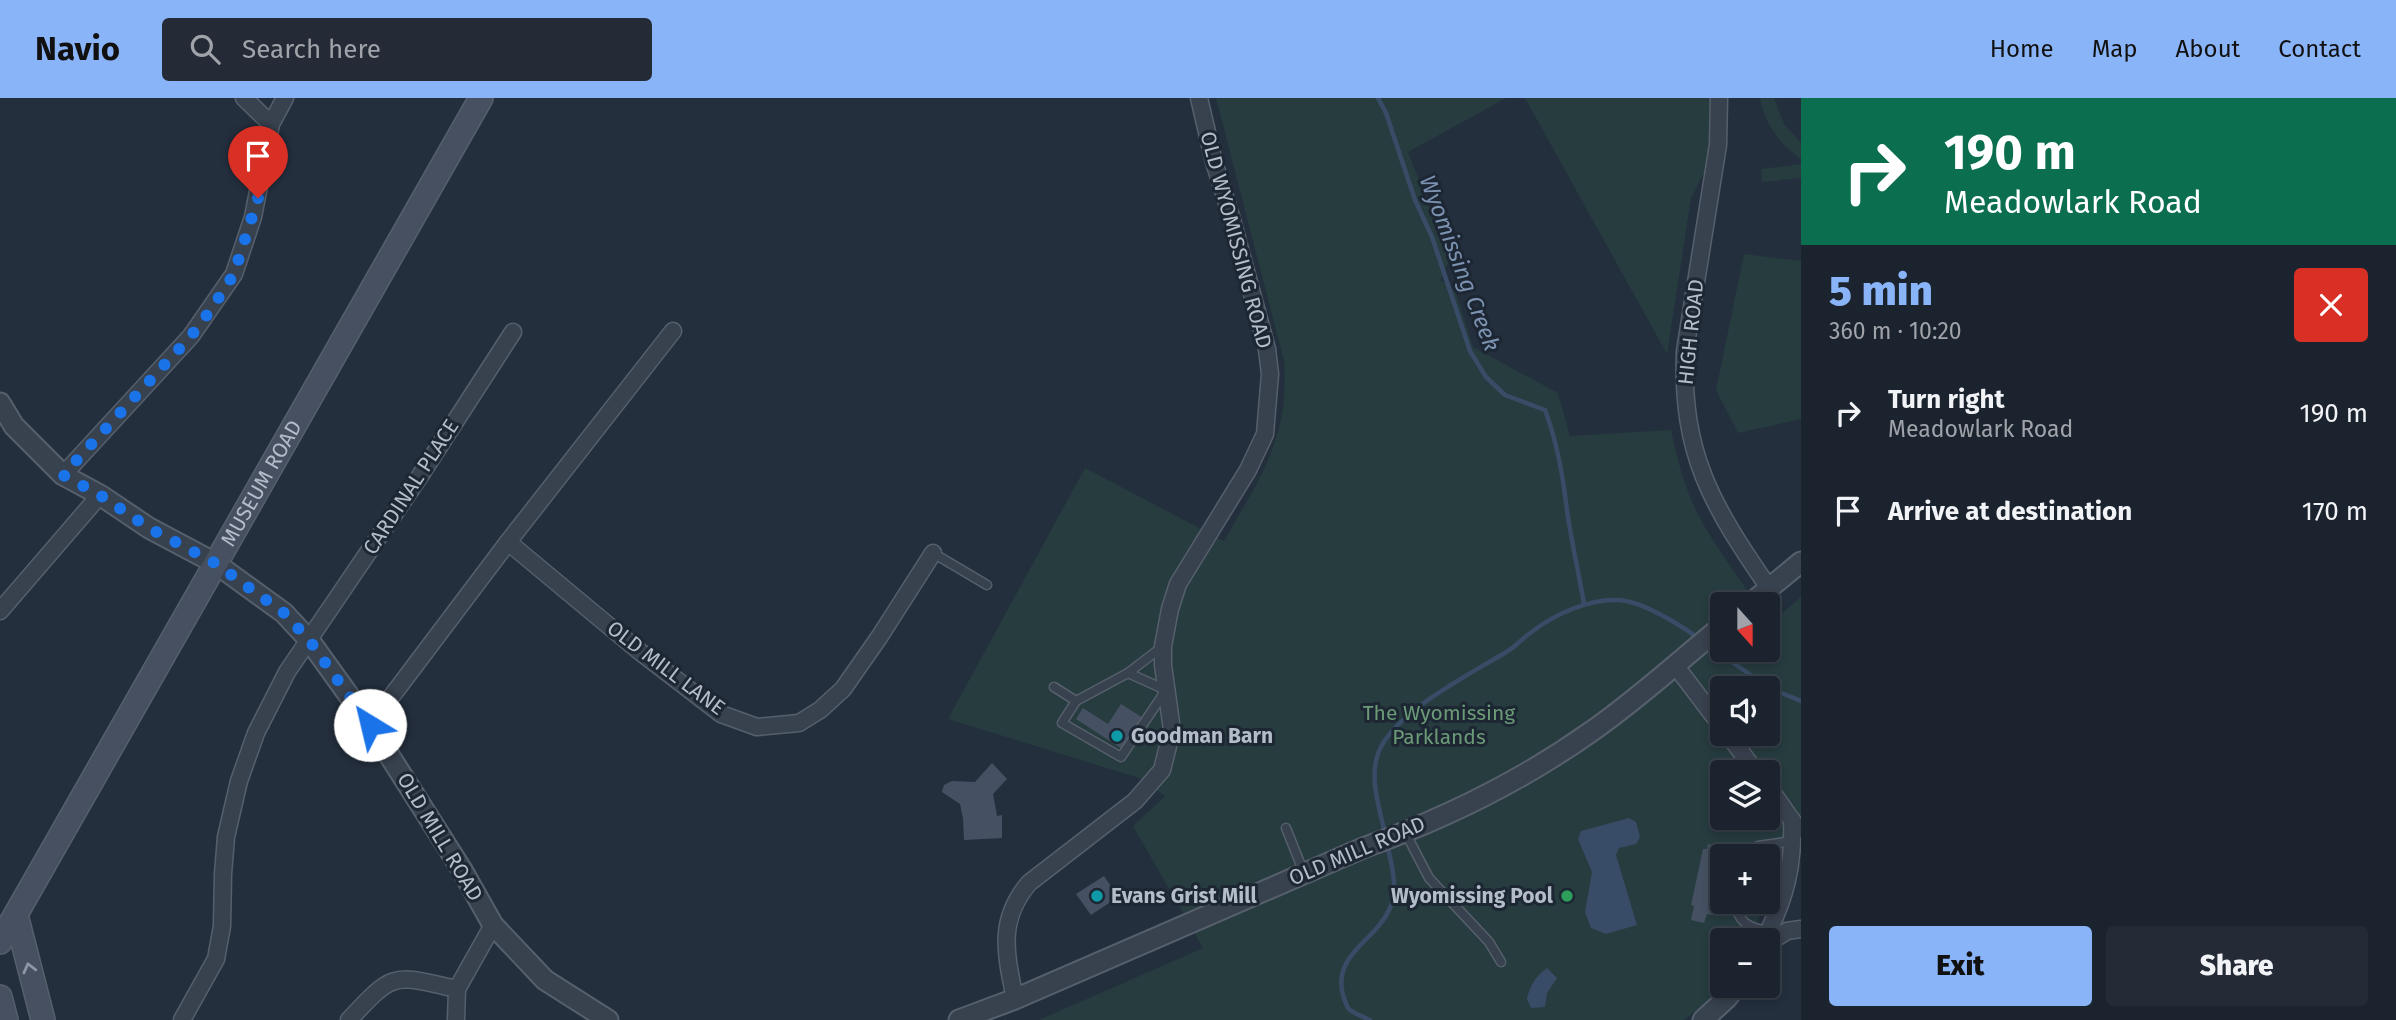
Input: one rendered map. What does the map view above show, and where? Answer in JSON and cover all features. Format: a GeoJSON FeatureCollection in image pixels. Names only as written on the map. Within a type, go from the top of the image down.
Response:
{"type":"FeatureCollection","features":[{"type":"Feature","properties":{"kind":"main road","name":"MUSEUM ROAD"},"geometry":{"type":"LineString","coordinates":[[0,942],[481,98]]}},
{"type":"Feature","properties":{"kind":"main road"},"geometry":{"type":"LineString","coordinates":[[16,915],[43,1020]]}},
{"type":"Feature","properties":{"kind":"main road"},"geometry":{"type":"LineString","coordinates":[[0,997],[6,1020]]}},
{"type":"Feature","properties":{"kind":"street"},"geometry":{"type":"LineString","coordinates":[[244,98],[271,124]]}},
{"type":"Feature","properties":{"kind":"street"},"geometry":{"type":"LineString","coordinates":[[63,475],[191,336],[234,274],[253,216],[271,124],[285,98]]}},
{"type":"Feature","properties":{"kind":"street","name":"OLD WYOMISSING ROAD"},"geometry":{"type":"LineString","coordinates":[[1015,999],[1008,965],[1007,941],[1008,922],[1016,899],[1029,883],[1135,802],[1162,769],[1172,730],[1163,646],[1166,624],[1178,584],[1248,470],[1265,434],[1270,374],[1261,321],[1214,162],[1199,98]]}},
{"type":"Feature","properties":{"kind":"street","name":"HIGH ROAD"},"geometry":{"type":"LineString","coordinates":[[1719,98],[1718,145],[1685,351],[1687,416],[1698,464],[1710,494],[1728,529],[1769,588]]}},
{"type":"Feature","properties":{"kind":"street"},"geometry":{"type":"LineString","coordinates":[[370,725],[508,542],[673,331]]}},
{"type":"Feature","properties":{"kind":"street","name":"CARDINAL PLACE"},"geometry":{"type":"LineString","coordinates":[[182,1020],[216,959],[222,926],[226,836],[246,757],[274,695],[513,332]]}},
{"type":"Feature","properties":{"kind":"street","name":"OLD MILL ROAD"},"geometry":{"type":"LineString","coordinates":[[0,403],[14,426],[63,475],[100,495],[149,528],[215,563],[284,613],[309,640],[370,725],[462,870],[493,925],[545,980],[608,1020]]}},
{"type":"Feature","properties":{"kind":"street"},"geometry":{"type":"LineString","coordinates":[[0,611],[100,495]]}},
{"type":"Feature","properties":{"kind":"street","name":"OLD MILL LANE"},"geometry":{"type":"LineString","coordinates":[[508,542],[639,651],[721,714],[757,727],[799,723],[820,710],[842,689],[880,636],[933,553]]}},
{"type":"Feature","properties":{"kind":"street"},"geometry":{"type":"LineString","coordinates":[[1764,592],[1801,562]]}},
{"type":"Feature","properties":{"kind":"street","name":"OLD MILL ROAD"},"geometry":{"type":"LineString","coordinates":[[959,1020],[1015,999],[1304,873],[1402,834],[1491,792],[1555,757],[1613,715],[1709,636]]}},
{"type":"Feature","properties":{"kind":"street"},"geometry":{"type":"LineString","coordinates":[[1675,665],[1710,711]]}},
{"type":"Feature","properties":{"kind":"street"},"geometry":{"type":"LineString","coordinates":[[1771,928],[1788,884],[1795,832],[1780,806]]}},
{"type":"Feature","properties":{"kind":"street"},"geometry":{"type":"LineString","coordinates":[[456,1020],[457,989],[493,925]]}},
{"type":"Feature","properties":{"kind":"street"},"geometry":{"type":"LineString","coordinates":[[1780,933],[1801,929]]}},
{"type":"Feature","properties":{"kind":"street"},"geometry":{"type":"LineString","coordinates":[[349,1020],[377,990],[391,981],[408,979],[457,989]]}},
{"type":"Feature","properties":{"kind":"street"},"geometry":{"type":"LineString","coordinates":[[1703,1020],[1727,998]]}},
{"type":"Feature","properties":{"kind":"lane"},"geometry":{"type":"LineString","coordinates":[[933,553],[988,585]]}},
{"type":"Feature","properties":{"kind":"lane"},"geometry":{"type":"LineString","coordinates":[[1128,673],[1166,690],[1121,757],[1062,723],[1076,701],[1128,673],[1163,646]]}},
{"type":"Feature","properties":{"kind":"lane"},"geometry":{"type":"LineString","coordinates":[[1054,687],[1076,701]]}},
{"type":"Feature","properties":{"kind":"lane"},"geometry":{"type":"LineString","coordinates":[[1286,828],[1304,873]]}},
{"type":"Feature","properties":{"kind":"lane"},"geometry":{"type":"LineString","coordinates":[[1763,844],[1795,832]]}},
{"type":"Feature","properties":{"kind":"lane"},"geometry":{"type":"LineString","coordinates":[[1402,834],[1429,878],[1489,942],[1500,962]]}},
{"type":"Feature","properties":{"kind":"lane"},"geometry":{"type":"LineString","coordinates":[[1738,914],[1752,928]]}},
{"type":"Feature","properties":{"kind":"green space","name":"The Wyomissing Parklands"},"geometry":{"type":"Polygon","coordinates":[[[1216,98],[1506,98],[1408,152],[1450,259],[1440,280],[1455,290],[1473,347],[1558,393],[1570,436],[1671,430],[1681,472],[1697,512],[1748,592],[1710,592],[1710,662],[1780,662],[1780,615],[1801,597],[1801,825],[1780,847],[1780,844],[1710,844],[1710,914],[1761,914],[1755,928],[1710,928],[1712,998],[1684,1020],[1039,1020],[1203,948],[1133,826],[1165,796],[1139,778],[948,719],[1085,468],[1224,541],[1270,456],[1277,435],[1285,388],[1284,361],[1216,98]]]}},
{"type":"Feature","properties":{"kind":"green space"},"geometry":{"type":"Polygon","coordinates":[[[1525,98],[1719,98],[1718,145],[1691,198],[1667,354],[1525,98]]]}},
{"type":"Feature","properties":{"kind":"green space"},"geometry":{"type":"Polygon","coordinates":[[[1760,98],[1774,98],[1784,124],[1801,143],[1801,159],[1774,133],[1760,98]]]}},
{"type":"Feature","properties":{"kind":"green space"},"geometry":{"type":"Polygon","coordinates":[[[1801,164],[1801,178],[1762,182],[1761,169],[1801,164]]]}},
{"type":"Feature","properties":{"kind":"green space"},"geometry":{"type":"Polygon","coordinates":[[[1744,254],[1801,261],[1801,419],[1738,433],[1716,390],[1744,254]]]}},
{"type":"Feature","properties":{"kind":"water"},"geometry":{"type":"Polygon","coordinates":[[[1629,818],[1636,822],[1640,837],[1636,844],[1619,848],[1616,855],[1637,925],[1606,934],[1591,928],[1585,912],[1592,872],[1578,839],[1581,831],[1629,818]]]}},
{"type":"Feature","properties":{"kind":"water"},"geometry":{"type":"Polygon","coordinates":[[[1547,968],[1557,978],[1547,993],[1545,1007],[1531,1008],[1527,999],[1530,989],[1547,968]]]}},
{"type":"Feature","properties":{"kind":"building","name":"Goodman Barn"},"geometry":{"type":"Polygon","coordinates":[[[1121,704],[1143,718],[1122,749],[1076,719],[1083,708],[1108,724],[1121,704]]]}},
{"type":"Feature","properties":{"kind":"building"},"geometry":{"type":"Polygon","coordinates":[[[992,763],[1007,779],[993,794],[997,816],[1002,815],[1002,838],[964,840],[960,804],[942,792],[944,785],[952,781],[975,782],[992,763]]]}},
{"type":"Feature","properties":{"kind":"building"},"geometry":{"type":"Polygon","coordinates":[[[1710,844],[1710,914],[1713,914],[1713,915],[1707,914],[1704,923],[1691,920],[1694,906],[1691,905],[1703,849],[1707,849],[1710,844]]]}},
{"type":"Feature","properties":{"kind":"building","name":"Evans Grist Mill"},"geometry":{"type":"Polygon","coordinates":[[[1104,876],[1118,897],[1091,915],[1076,894],[1104,876]]]}},
{"type":"Feature","properties":{"kind":"waterway","name":"Wyomissing Creek"},"geometry":{"type":"LineString","coordinates":[[1378,98],[1386,113],[1415,200],[1432,237],[1470,351],[1486,377],[1505,395],[1545,410],[1560,463],[1584,604]]}},
{"type":"Feature","properties":{"kind":"waterway","name":"Wyomissing Creek"},"geometry":{"type":"LineString","coordinates":[[1385,835],[1376,793],[1375,772],[1379,751],[1388,736],[1436,694],[1508,651],[1542,625],[1562,613],[1584,605],[1617,600],[1648,608],[1698,638]]}},
{"type":"Feature","properties":{"kind":"waterway"},"geometry":{"type":"LineString","coordinates":[[1708,645],[1769,688],[1801,701]]}},
{"type":"Feature","properties":{"kind":"waterway","name":"Wyomissing Creek"},"geometry":{"type":"LineString","coordinates":[[1370,1020],[1349,1009],[1341,981],[1349,958],[1384,920],[1393,900],[1393,876],[1387,843]]}},
{"type":"Feature","properties":{"kind":"place","name":"Goodman Barn"},"geometry":{"type":"Point","coordinates":[1117,736]}},
{"type":"Feature","properties":{"kind":"place","name":"Evans Grist Mill"},"geometry":{"type":"Point","coordinates":[1097,896]}},
{"type":"Feature","properties":{"kind":"place","name":"Wyomissing Pool"},"geometry":{"type":"Point","coordinates":[1567,896]}},
{"type":"Feature","properties":{"kind":"route"},"geometry":{"type":"LineString","coordinates":[[258,198],[234,274],[210,311],[191,336],[63,475],[100,495],[149,528],[215,563],[284,613],[309,640],[370,725]]}}]}
